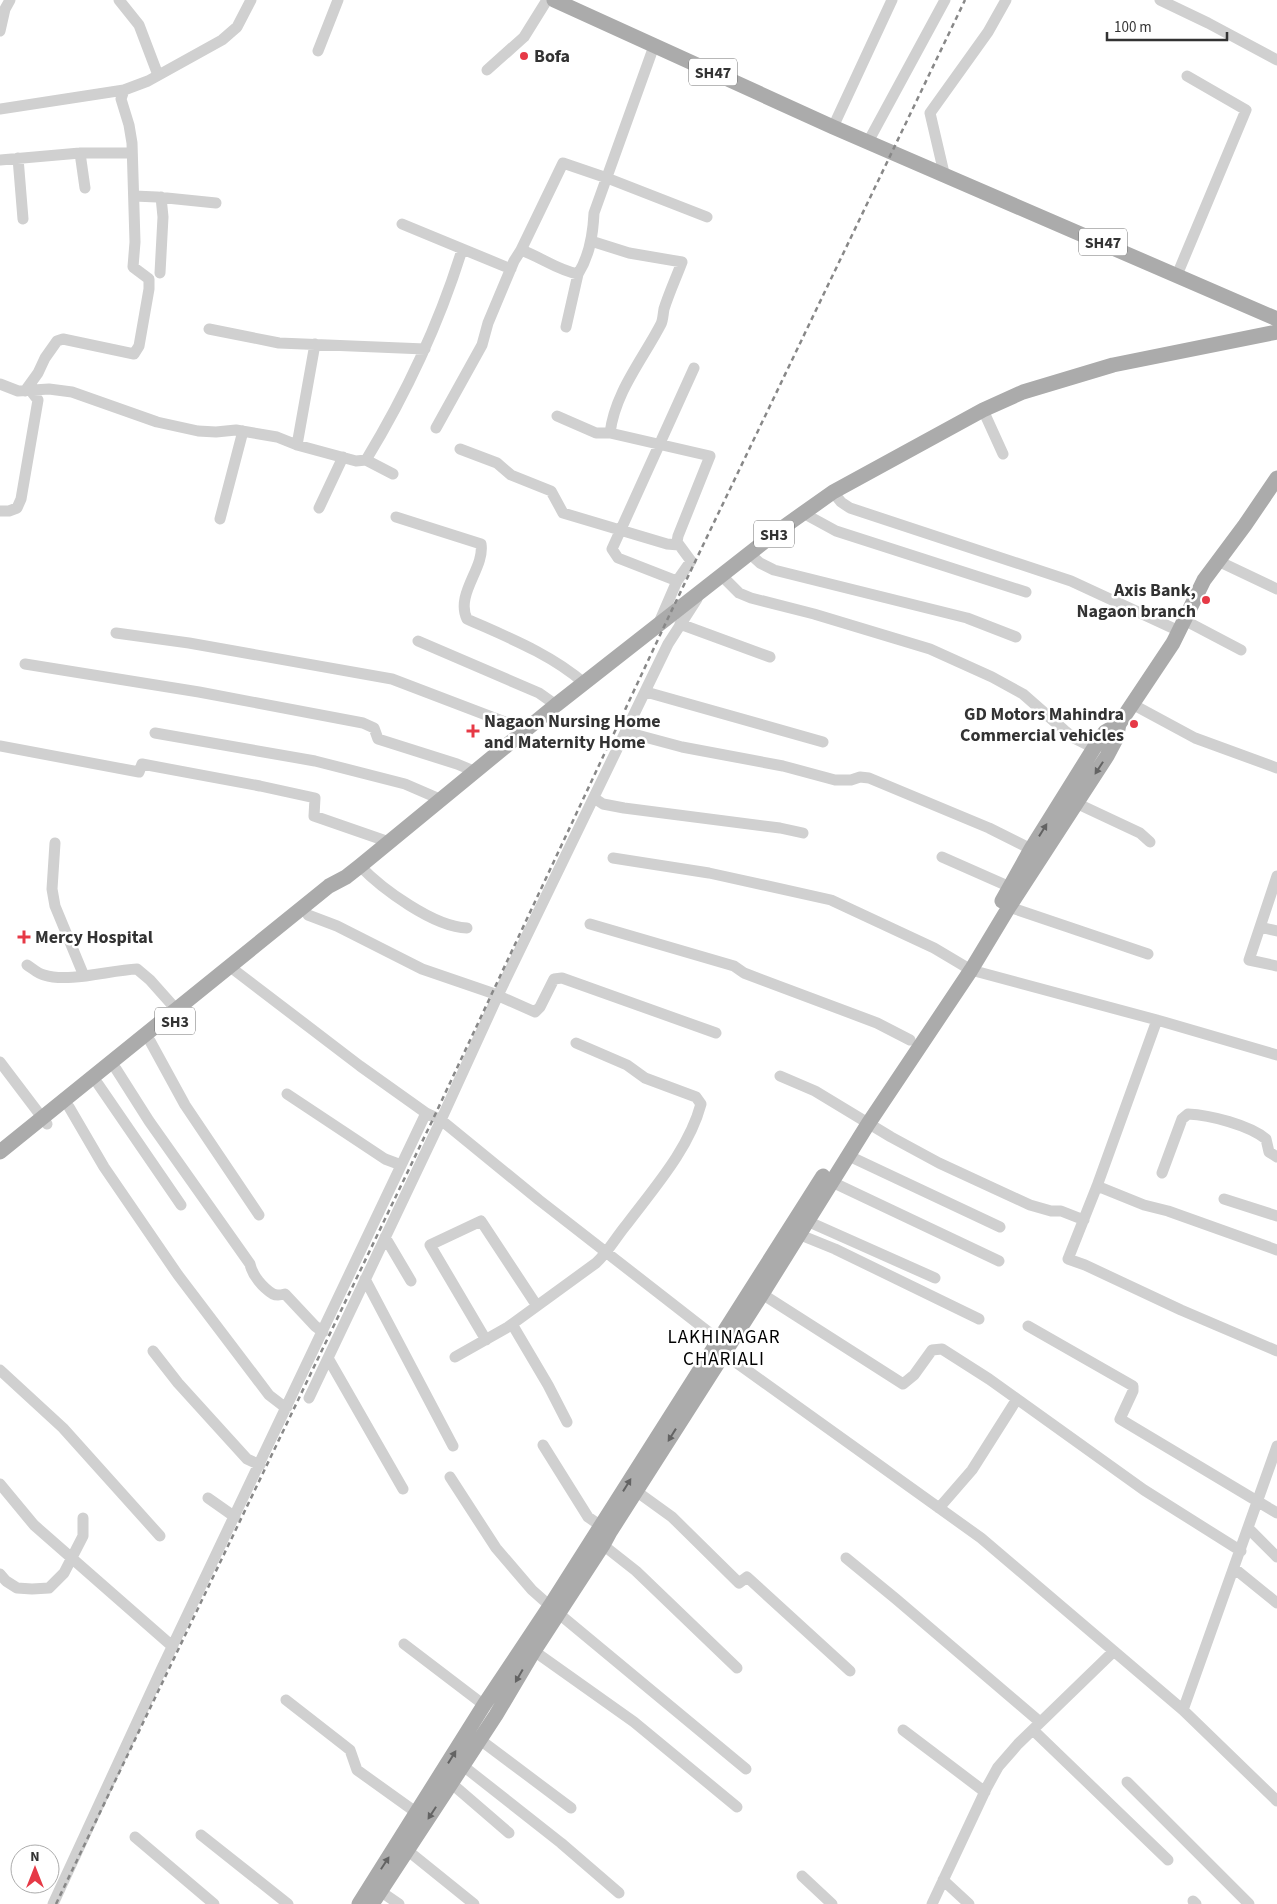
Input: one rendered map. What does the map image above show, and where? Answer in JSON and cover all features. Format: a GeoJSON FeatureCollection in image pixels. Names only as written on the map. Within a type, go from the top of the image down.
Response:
{"type":"FeatureCollection","features":[{"type":"Feature","properties":{"kind":"main road","name":"SH47"},"geometry":{"type":"LineString","coordinates":[[554,0],[833,127],[944,173],[1277,318]]}},
{"type":"Feature","properties":{"kind":"main road","name":"SH3"},"geometry":{"type":"LineString","coordinates":[[0,1152],[44,1121],[232,969],[328,886],[346,877],[360,866],[556,705],[802,512],[833,492],[983,410],[1023,392],[1112,365],[1277,332]]}},
{"type":"Feature","properties":{"kind":"main road"},"geometry":{"type":"LineString","coordinates":[[359,1904],[484,1706],[603,1544],[864,1121],[966,967],[1010,887],[1076,802],[1116,739],[1119,724],[1173,643],[1204,580],[1276,480]]}},
{"type":"Feature","properties":{"kind":"main road"},"geometry":{"type":"LineString","coordinates":[[376,1898],[496,1715],[534,1650],[601,1526],[723,1347],[762,1294],[848,1156],[864,1121],[910,1040],[1009,907],[1036,852],[1094,748],[1105,732],[1119,724]]}},
{"type":"Feature","properties":{"kind":"main road","name":"SH3"},"geometry":{"type":"LineString","coordinates":[[232,969],[308,915],[336,892],[346,877]]}},
{"type":"Feature","properties":{"kind":"main road","name":"SH3"},"geometry":{"type":"LineString","coordinates":[[0,1162],[44,1121],[69,1106],[150,1042],[178,1013]]}},
{"type":"Feature","properties":{"kind":"street"},"geometry":{"type":"LineString","coordinates":[[0,31],[5,9],[10,0]]}},
{"type":"Feature","properties":{"kind":"street"},"geometry":{"type":"LineString","coordinates":[[119,0],[139,26],[158,75]]}},
{"type":"Feature","properties":{"kind":"street"},"geometry":{"type":"LineString","coordinates":[[0,109],[124,90],[158,75],[222,40],[237,27],[251,0]]}},
{"type":"Feature","properties":{"kind":"street"},"geometry":{"type":"LineString","coordinates":[[318,51],[338,0]]}},
{"type":"Feature","properties":{"kind":"street"},"geometry":{"type":"LineString","coordinates":[[487,70],[524,38],[547,0]]}},
{"type":"Feature","properties":{"kind":"street"},"geometry":{"type":"LineString","coordinates":[[833,127],[892,0]]}},
{"type":"Feature","properties":{"kind":"street"},"geometry":{"type":"LineString","coordinates":[[871,143],[945,0]]}},
{"type":"Feature","properties":{"kind":"street"},"geometry":{"type":"LineString","coordinates":[[944,173],[930,113],[988,32],[1006,0]]}},
{"type":"Feature","properties":{"kind":"street"},"geometry":{"type":"LineString","coordinates":[[1160,0],[1277,60]]}},
{"type":"Feature","properties":{"kind":"street"},"geometry":{"type":"LineString","coordinates":[[566,327],[578,274],[584,266],[593,235],[594,213],[654,46]]}},
{"type":"Feature","properties":{"kind":"street"},"geometry":{"type":"LineString","coordinates":[[1177,274],[1246,110],[1187,76]]}},
{"type":"Feature","properties":{"kind":"street"},"geometry":{"type":"LineString","coordinates":[[28,391],[45,358],[58,341],[63,339],[134,354],[139,346],[149,289],[148,279],[133,267],[135,242],[132,153],[129,125],[121,99],[124,90]]}},
{"type":"Feature","properties":{"kind":"street"},"geometry":{"type":"LineString","coordinates":[[0,160],[80,153],[132,153]]}},
{"type":"Feature","properties":{"kind":"street"},"geometry":{"type":"LineString","coordinates":[[80,153],[85,188]]}},
{"type":"Feature","properties":{"kind":"street"},"geometry":{"type":"LineString","coordinates":[[18,158],[23,218]]}},
{"type":"Feature","properties":{"kind":"street"},"geometry":{"type":"LineString","coordinates":[[436,428],[482,345],[488,323],[511,270],[563,163],[607,178],[706,217]]}},
{"type":"Feature","properties":{"kind":"street"},"geometry":{"type":"LineString","coordinates":[[134,196],[161,197],[216,204]]}},
{"type":"Feature","properties":{"kind":"street"},"geometry":{"type":"LineString","coordinates":[[160,272],[163,216],[161,197]]}},
{"type":"Feature","properties":{"kind":"street"},"geometry":{"type":"LineString","coordinates":[[402,224],[511,270]]}},
{"type":"Feature","properties":{"kind":"street"},"geometry":{"type":"LineString","coordinates":[[591,241],[629,253],[682,262],[664,311],[662,322],[638,361],[622,394],[612,421],[610,433]]}},
{"type":"Feature","properties":{"kind":"street"},"geometry":{"type":"LineString","coordinates":[[366,460],[381,435],[425,349],[448,295],[462,250]]}},
{"type":"Feature","properties":{"kind":"street"},"geometry":{"type":"LineString","coordinates":[[521,250],[533,254],[564,271],[578,274]]}},
{"type":"Feature","properties":{"kind":"street"},"geometry":{"type":"LineString","coordinates":[[209,329],[279,343],[425,349]]}},
{"type":"Feature","properties":{"kind":"street"},"geometry":{"type":"LineString","coordinates":[[297,446],[314,344]]}},
{"type":"Feature","properties":{"kind":"street"},"geometry":{"type":"LineString","coordinates":[[677,582],[618,558],[612,549],[694,368]]}},
{"type":"Feature","properties":{"kind":"street"},"geometry":{"type":"LineString","coordinates":[[0,384],[18,391],[49,389],[72,392],[157,422],[198,431],[243,431],[277,437],[297,446],[356,462],[366,460],[393,474]]}},
{"type":"Feature","properties":{"kind":"street"},"geometry":{"type":"LineString","coordinates":[[0,511],[17,508],[21,499],[38,400],[28,391]]}},
{"type":"Feature","properties":{"kind":"street"},"geometry":{"type":"LineString","coordinates":[[983,410],[1003,454]]}},
{"type":"Feature","properties":{"kind":"street"},"geometry":{"type":"LineString","coordinates":[[557,416],[596,433],[610,433],[710,456],[678,536],[677,542],[691,561],[677,582],[658,625]]}},
{"type":"Feature","properties":{"kind":"street"},"geometry":{"type":"LineString","coordinates":[[220,518],[243,431]]}},
{"type":"Feature","properties":{"kind":"street"},"geometry":{"type":"LineString","coordinates":[[460,448],[497,463],[510,475],[550,491],[562,513],[667,544],[679,545]]}},
{"type":"Feature","properties":{"kind":"street"},"geometry":{"type":"LineString","coordinates":[[319,508],[343,458]]}},
{"type":"Feature","properties":{"kind":"street"},"geometry":{"type":"LineString","coordinates":[[833,492],[840,502],[850,508],[1055,576],[1241,650]]}},
{"type":"Feature","properties":{"kind":"street"},"geometry":{"type":"LineString","coordinates":[[802,512],[836,531],[1026,592]]}},
{"type":"Feature","properties":{"kind":"street"},"geometry":{"type":"LineString","coordinates":[[396,517],[481,544],[482,553],[468,588],[463,612],[467,619],[522,644],[571,672],[584,683]]}},
{"type":"Feature","properties":{"kind":"street"},"geometry":{"type":"LineString","coordinates":[[749,553],[760,563],[774,570],[967,618],[1016,637]]}},
{"type":"Feature","properties":{"kind":"street"},"geometry":{"type":"LineString","coordinates":[[1218,561],[1277,589]]}},
{"type":"Feature","properties":{"kind":"street"},"geometry":{"type":"LineString","coordinates":[[722,576],[739,593],[752,598],[814,614],[930,649],[992,677],[1023,694],[1074,738],[1094,748]]}},
{"type":"Feature","properties":{"kind":"street"},"geometry":{"type":"LineString","coordinates":[[309,1398],[441,1120],[497,996],[668,644],[700,593]]}},
{"type":"Feature","properties":{"kind":"street"},"geometry":{"type":"LineString","coordinates":[[680,624],[770,657]]}},
{"type":"Feature","properties":{"kind":"street"},"geometry":{"type":"LineString","coordinates":[[116,633],[208,646],[392,680],[510,724],[520,734]]}},
{"type":"Feature","properties":{"kind":"street"},"geometry":{"type":"LineString","coordinates":[[418,641],[539,693],[556,705]]}},
{"type":"Feature","properties":{"kind":"street"},"geometry":{"type":"LineString","coordinates":[[26,664],[199,692],[363,723],[374,728],[378,739],[457,764],[476,772]]}},
{"type":"Feature","properties":{"kind":"street"},"geometry":{"type":"LineString","coordinates":[[646,692],[823,742]]}},
{"type":"Feature","properties":{"kind":"street"},"geometry":{"type":"LineString","coordinates":[[1132,704],[1195,738],[1277,768]]}},
{"type":"Feature","properties":{"kind":"street"},"geometry":{"type":"LineString","coordinates":[[626,732],[682,746],[783,766],[835,780],[850,780],[860,777],[869,778],[990,828],[1036,852]]}},
{"type":"Feature","properties":{"kind":"street"},"geometry":{"type":"LineString","coordinates":[[155,733],[315,761],[405,784],[442,800]]}},
{"type":"Feature","properties":{"kind":"street"},"geometry":{"type":"LineString","coordinates":[[0,746],[139,772],[142,764],[315,798],[314,816],[389,842]]}},
{"type":"Feature","properties":{"kind":"street"},"geometry":{"type":"LineString","coordinates":[[594,798],[603,804],[624,808],[771,827],[803,833]]}},
{"type":"Feature","properties":{"kind":"street"},"geometry":{"type":"LineString","coordinates":[[1076,802],[1140,833],[1150,842]]}},
{"type":"Feature","properties":{"kind":"street"},"geometry":{"type":"LineString","coordinates":[[55,843],[52,889],[55,906],[84,976]]}},
{"type":"Feature","properties":{"kind":"street"},"geometry":{"type":"LineString","coordinates":[[942,856],[1010,887]]}},
{"type":"Feature","properties":{"kind":"street"},"geometry":{"type":"LineString","coordinates":[[613,858],[710,873],[830,900],[916,940],[966,967],[1277,1055]]}},
{"type":"Feature","properties":{"kind":"street"},"geometry":{"type":"LineString","coordinates":[[360,866],[374,881],[400,900],[430,916],[459,928],[467,928]]}},
{"type":"Feature","properties":{"kind":"street"},"geometry":{"type":"LineString","coordinates":[[1277,876],[1249,960],[1277,966]]}},
{"type":"Feature","properties":{"kind":"street"},"geometry":{"type":"LineString","coordinates":[[1009,907],[1148,954]]}},
{"type":"Feature","properties":{"kind":"street"},"geometry":{"type":"LineString","coordinates":[[308,915],[337,926],[422,969],[535,1012],[540,1007],[554,978],[562,978],[716,1033]]}},
{"type":"Feature","properties":{"kind":"street"},"geometry":{"type":"LineString","coordinates":[[590,924],[727,964],[744,973],[877,1023],[910,1040]]}},
{"type":"Feature","properties":{"kind":"street"},"geometry":{"type":"LineString","coordinates":[[1260,927],[1277,931]]}},
{"type":"Feature","properties":{"kind":"street"},"geometry":{"type":"LineString","coordinates":[[27,965],[43,975],[61,977],[137,969],[150,980],[178,1013]]}},
{"type":"Feature","properties":{"kind":"street"},"geometry":{"type":"LineString","coordinates":[[232,969],[360,1066],[426,1113],[441,1120],[539,1200],[608,1252],[723,1347],[981,1538],[1183,1710],[1277,1801]]}},
{"type":"Feature","properties":{"kind":"street"},"geometry":{"type":"LineString","coordinates":[[1157,1020],[1097,1186],[1068,1259],[1085,1265],[1181,1310],[1277,1350]]}},
{"type":"Feature","properties":{"kind":"street"},"geometry":{"type":"LineString","coordinates":[[150,1042],[185,1105],[259,1215]]}},
{"type":"Feature","properties":{"kind":"street"},"geometry":{"type":"LineString","coordinates":[[455,1358],[512,1324],[596,1263],[608,1252],[668,1169],[685,1141],[699,1112],[701,1104],[696,1097],[645,1078],[627,1064],[576,1043]]}},
{"type":"Feature","properties":{"kind":"street"},"geometry":{"type":"LineString","coordinates":[[0,1062],[44,1121]]}},
{"type":"Feature","properties":{"kind":"street"},"geometry":{"type":"LineString","coordinates":[[116,1069],[149,1122],[250,1264],[255,1276],[272,1294],[278,1296],[285,1294],[323,1332]]}},
{"type":"Feature","properties":{"kind":"street"},"geometry":{"type":"LineString","coordinates":[[780,1076],[815,1091],[939,1163],[1030,1205],[1051,1211],[1061,1211],[1084,1220]]}},
{"type":"Feature","properties":{"kind":"street"},"geometry":{"type":"LineString","coordinates":[[98,1084],[181,1205]]}},
{"type":"Feature","properties":{"kind":"street"},"geometry":{"type":"LineString","coordinates":[[287,1094],[385,1159],[401,1165]]}},
{"type":"Feature","properties":{"kind":"street"},"geometry":{"type":"LineString","coordinates":[[69,1106],[104,1167],[178,1275],[268,1395],[287,1407]]}},
{"type":"Feature","properties":{"kind":"street"},"geometry":{"type":"LineString","coordinates":[[53,1904],[172,1646],[426,1113]]}},
{"type":"Feature","properties":{"kind":"street"},"geometry":{"type":"LineString","coordinates":[[1162,1174],[1182,1119],[1188,1114],[1211,1117],[1259,1133],[1266,1139],[1269,1152],[1277,1157]]}},
{"type":"Feature","properties":{"kind":"street"},"geometry":{"type":"LineString","coordinates":[[848,1156],[1000,1227]]}},
{"type":"Feature","properties":{"kind":"street"},"geometry":{"type":"LineString","coordinates":[[832,1182],[999,1261]]}},
{"type":"Feature","properties":{"kind":"street"},"geometry":{"type":"LineString","coordinates":[[1097,1186],[1144,1205],[1168,1211],[1277,1250]]}},
{"type":"Feature","properties":{"kind":"street"},"geometry":{"type":"LineString","coordinates":[[1224,1199],[1277,1216]]}},
{"type":"Feature","properties":{"kind":"street"},"geometry":{"type":"LineString","coordinates":[[486,1340],[430,1245],[481,1221],[537,1306]]}},
{"type":"Feature","properties":{"kind":"street"},"geometry":{"type":"LineString","coordinates":[[808,1221],[935,1278]]}},
{"type":"Feature","properties":{"kind":"street"},"geometry":{"type":"LineString","coordinates":[[798,1234],[835,1249],[980,1319]]}},
{"type":"Feature","properties":{"kind":"street"},"geometry":{"type":"LineString","coordinates":[[386,1237],[411,1281]]}},
{"type":"Feature","properties":{"kind":"street"},"geometry":{"type":"LineString","coordinates":[[365,1279],[453,1446]]}},
{"type":"Feature","properties":{"kind":"street"},"geometry":{"type":"LineString","coordinates":[[762,1294],[903,1384],[914,1375],[932,1350],[942,1349],[1017,1399],[1144,1490],[1241,1551]]}},
{"type":"Feature","properties":{"kind":"street"},"geometry":{"type":"LineString","coordinates":[[512,1324],[548,1385],[567,1422]]}},
{"type":"Feature","properties":{"kind":"street"},"geometry":{"type":"LineString","coordinates":[[1028,1326],[1134,1386],[1120,1418],[1277,1513]]}},
{"type":"Feature","properties":{"kind":"street"},"geometry":{"type":"LineString","coordinates":[[153,1351],[178,1383],[247,1459],[260,1464]]}},
{"type":"Feature","properties":{"kind":"street"},"geometry":{"type":"LineString","coordinates":[[328,1358],[403,1489]]}},
{"type":"Feature","properties":{"kind":"street"},"geometry":{"type":"LineString","coordinates":[[0,1370],[62,1428],[160,1536]]}},
{"type":"Feature","properties":{"kind":"street"},"geometry":{"type":"LineString","coordinates":[[939,1508],[972,1470],[1017,1399]]}},
{"type":"Feature","properties":{"kind":"street"},"geometry":{"type":"LineString","coordinates":[[543,1445],[588,1517],[601,1526]]}},
{"type":"Feature","properties":{"kind":"street"},"geometry":{"type":"LineString","coordinates":[[1183,1710],[1235,1569],[1277,1446]]}},
{"type":"Feature","properties":{"kind":"street"},"geometry":{"type":"LineString","coordinates":[[450,1477],[496,1548],[532,1590],[746,1769]]}},
{"type":"Feature","properties":{"kind":"street"},"geometry":{"type":"LineString","coordinates":[[0,1484],[34,1525],[172,1646]]}},
{"type":"Feature","properties":{"kind":"street"},"geometry":{"type":"LineString","coordinates":[[636,1491],[672,1517],[739,1584],[747,1577],[850,1671]]}},
{"type":"Feature","properties":{"kind":"street"},"geometry":{"type":"LineString","coordinates":[[208,1498],[235,1517]]}},
{"type":"Feature","properties":{"kind":"street"},"geometry":{"type":"LineString","coordinates":[[0,1574],[6,1582],[17,1588],[32,1590],[49,1588],[64,1573],[82,1536],[83,1518]]}},
{"type":"Feature","properties":{"kind":"street"},"geometry":{"type":"LineString","coordinates":[[1249,1529],[1277,1557]]}},
{"type":"Feature","properties":{"kind":"street"},"geometry":{"type":"LineString","coordinates":[[603,1544],[636,1571],[736,1668]]}},
{"type":"Feature","properties":{"kind":"street"},"geometry":{"type":"LineString","coordinates":[[846,1558],[896,1599],[1036,1726],[1168,1860]]}},
{"type":"Feature","properties":{"kind":"street"},"geometry":{"type":"LineString","coordinates":[[1235,1569],[1277,1603]]}},
{"type":"Feature","properties":{"kind":"street"},"geometry":{"type":"LineString","coordinates":[[404,1644],[484,1706]]}},
{"type":"Feature","properties":{"kind":"street"},"geometry":{"type":"LineString","coordinates":[[534,1650],[634,1722],[738,1807]]}},
{"type":"Feature","properties":{"kind":"street"},"geometry":{"type":"LineString","coordinates":[[932,1904],[984,1792],[1005,1757],[1114,1652]]}},
{"type":"Feature","properties":{"kind":"street"},"geometry":{"type":"LineString","coordinates":[[286,1700],[350,1750],[357,1770],[417,1813]]}},
{"type":"Feature","properties":{"kind":"street"},"geometry":{"type":"LineString","coordinates":[[902,1730],[984,1792]]}},
{"type":"Feature","properties":{"kind":"street"},"geometry":{"type":"LineString","coordinates":[[479,1739],[571,1808]]}},
{"type":"Feature","properties":{"kind":"street"},"geometry":{"type":"LineString","coordinates":[[462,1765],[619,1893]]}},
{"type":"Feature","properties":{"kind":"street"},"geometry":{"type":"LineString","coordinates":[[1127,1782],[1250,1904]]}},
{"type":"Feature","properties":{"kind":"street"},"geometry":{"type":"LineString","coordinates":[[451,1784],[509,1833]]}},
{"type":"Feature","properties":{"kind":"street"},"geometry":{"type":"LineString","coordinates":[[200,1835],[288,1904]]}},
{"type":"Feature","properties":{"kind":"street"},"geometry":{"type":"LineString","coordinates":[[135,1837],[214,1904]]}},
{"type":"Feature","properties":{"kind":"street"},"geometry":{"type":"LineString","coordinates":[[407,1850],[474,1904]]}},
{"type":"Feature","properties":{"kind":"street"},"geometry":{"type":"LineString","coordinates":[[802,1876],[832,1904]]}},
{"type":"Feature","properties":{"kind":"street"},"geometry":{"type":"LineString","coordinates":[[944,1880],[969,1904]]}},
{"type":"Feature","properties":{"kind":"street"},"geometry":{"type":"LineString","coordinates":[[376,1898],[399,1904]]}},
{"type":"Feature","properties":{"kind":"railway"},"geometry":{"type":"LineString","coordinates":[[56,1904],[434,1117],[669,616],[965,0]]}},
{"type":"Feature","properties":{"kind":"place","name":"Bofa"},"geometry":{"type":"Point","coordinates":[524,56]}},
{"type":"Feature","properties":{"kind":"place","name":"Axis Bank, Nagaon branch"},"geometry":{"type":"Point","coordinates":[1206,600]}},
{"type":"Feature","properties":{"kind":"place","name":"GD Motors Mahindra Commercial vehicles"},"geometry":{"type":"Point","coordinates":[1134,724]}},
{"type":"Feature","properties":{"kind":"place","name":"Nagaon Nursing Home and Maternity Home"},"geometry":{"type":"Point","coordinates":[473,731]}},
{"type":"Feature","properties":{"kind":"place","name":"Mercy Hospital"},"geometry":{"type":"Point","coordinates":[24,937]}},
{"type":"Feature","properties":{"kind":"district","name":"LAKHINAGAR CHARIALI"},"geometry":{"type":"Point","coordinates":[724,1347]}}]}
